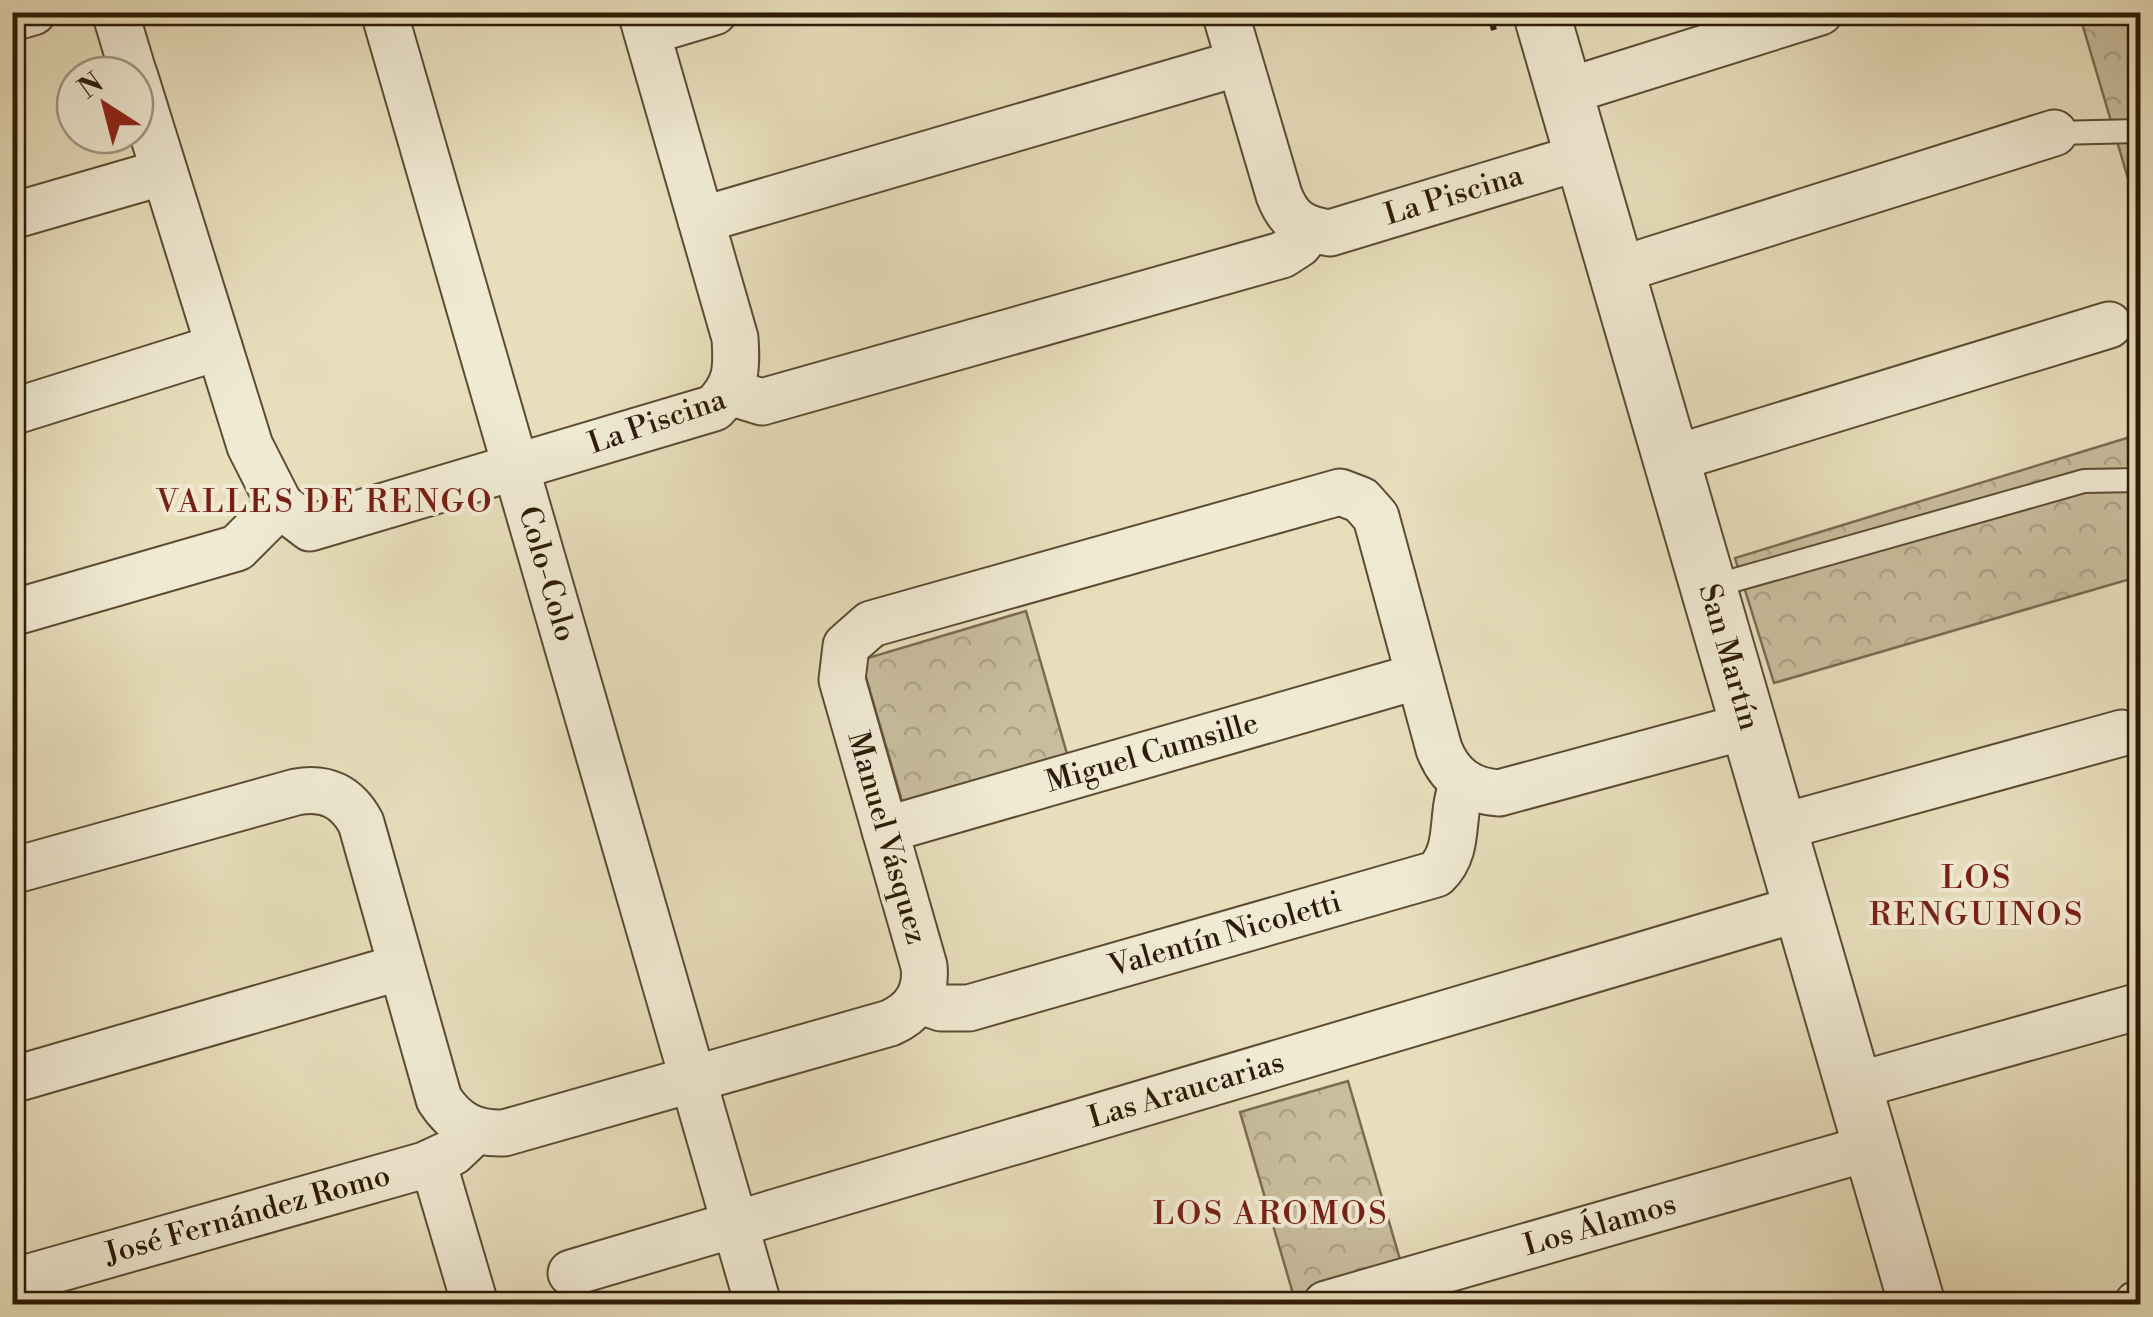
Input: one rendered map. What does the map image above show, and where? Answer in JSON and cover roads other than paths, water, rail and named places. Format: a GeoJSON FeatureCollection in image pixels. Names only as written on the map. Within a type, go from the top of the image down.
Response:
{"type":"FeatureCollection","features":[{"type":"Feature","properties":{"kind":"street"},"geometry":{"type":"LineString","coordinates":[[12,18],[34,12]]}},
{"type":"Feature","properties":{"kind":"street"},"geometry":{"type":"LineString","coordinates":[[115,12],[128,55]]}},
{"type":"Feature","properties":{"kind":"street","name":"Colo-Colo"},"geometry":{"type":"LineString","coordinates":[[384,12],[513,469],[758,1304]]}},
{"type":"Feature","properties":{"kind":"street"},"geometry":{"type":"LineString","coordinates":[[714,12],[644,22],[735,338],[737,373],[730,392]]}},
{"type":"Feature","properties":{"kind":"street"},"geometry":{"type":"LineString","coordinates":[[1225,12],[1287,217],[1309,230]]}},
{"type":"Feature","properties":{"kind":"street","name":"San Martín"},"geometry":{"type":"LineString","coordinates":[[1540,12],[1781,827],[1917,1304]]}},
{"type":"Feature","properties":{"kind":"street"},"geometry":{"type":"LineString","coordinates":[[1564,92],[1820,12]]}},
{"type":"Feature","properties":{"kind":"street"},"geometry":{"type":"LineString","coordinates":[[701,220],[1240,63]]}},
{"type":"Feature","properties":{"kind":"street"},"geometry":{"type":"LineString","coordinates":[[1618,270],[2054,132]]}},
{"type":"Feature","properties":{"kind":"street"},"geometry":{"type":"LineString","coordinates":[[12,613],[238,548],[280,505],[250,446],[155,142]]}},
{"type":"Feature","properties":{"kind":"street","name":"La Piscina"},"geometry":{"type":"LineString","coordinates":[[280,505],[310,528],[714,408],[730,392],[762,402],[1282,254],[1300,244],[1309,230],[1330,233],[1584,156]]}},
{"type":"Feature","properties":{"kind":"street"},"geometry":{"type":"LineString","coordinates":[[12,216],[164,172]]}},
{"type":"Feature","properties":{"kind":"street"},"geometry":{"type":"LineString","coordinates":[[1672,458],[2109,325]]}},
{"type":"Feature","properties":{"kind":"street"},"geometry":{"type":"LineString","coordinates":[[12,412],[218,347]]}},
{"type":"Feature","properties":{"kind":"street","name":"Manuel Vásquez"},"geometry":{"type":"LineString","coordinates":[[919,1000],[924,966],[842,680],[846,646],[871,624],[1328,492],[1350,494],[1376,516],[1444,762],[1463,783]]}},
{"type":"Feature","properties":{"kind":"street","name":"Miguel Cumsille"},"geometry":{"type":"LineString","coordinates":[[885,830],[1420,676]]}},
{"type":"Feature","properties":{"kind":"street"},"geometry":{"type":"LineString","coordinates":[[1463,783],[1499,793],[1750,725]]}},
{"type":"Feature","properties":{"kind":"street"},"geometry":{"type":"LineString","coordinates":[[1781,827],[2122,733]]}},
{"type":"Feature","properties":{"kind":"street","name":"Valentín Nicoletti"},"geometry":{"type":"LineString","coordinates":[[919,1000],[941,1008],[969,1008],[1436,874],[1452,853],[1454,806],[1463,783]]}},
{"type":"Feature","properties":{"kind":"street"},"geometry":{"type":"LineString","coordinates":[[12,872],[296,792],[321,790],[345,801],[360,823],[439,1099],[448,1114],[475,1131],[504,1133],[691,1076],[890,1023],[902,1018],[919,1000]]}},
{"type":"Feature","properties":{"kind":"street","name":"Las Araucarias"},"geometry":{"type":"LineString","coordinates":[[571,1273],[1804,906]]}},
{"type":"Feature","properties":{"kind":"street"},"geometry":{"type":"LineString","coordinates":[[12,1080],[401,967]]}},
{"type":"Feature","properties":{"kind":"street"},"geometry":{"type":"LineString","coordinates":[[1855,1086],[2140,1006]]}},
{"type":"Feature","properties":{"kind":"street","name":"José Fernández Romo"},"geometry":{"type":"LineString","coordinates":[[12,1282],[433,1162],[475,1131]]}},
{"type":"Feature","properties":{"kind":"street","name":"Los Álamos"},"geometry":{"type":"LineString","coordinates":[[1326,1304],[1872,1148]]}},
{"type":"Feature","properties":{"kind":"street"},"geometry":{"type":"LineString","coordinates":[[433,1162],[475,1304]]}},
{"type":"Feature","properties":{"kind":"lane"},"geometry":{"type":"LineString","coordinates":[[2054,132],[2139,131],[2140,136]]}},
{"type":"Feature","properties":{"kind":"lane"},"geometry":{"type":"LineString","coordinates":[[1710,587],[2084,481],[2140,480]]}},
{"type":"Feature","properties":{"kind":"district","name":"VALLES DE RENGO"},"geometry":{"type":"Point","coordinates":[325,502]}},
{"type":"Feature","properties":{"kind":"district","name":"LOS RENGUINOS"},"geometry":{"type":"Point","coordinates":[1977,896]}},
{"type":"Feature","properties":{"kind":"district","name":"LOS AROMOS"},"geometry":{"type":"Point","coordinates":[1271,1214]}}]}
